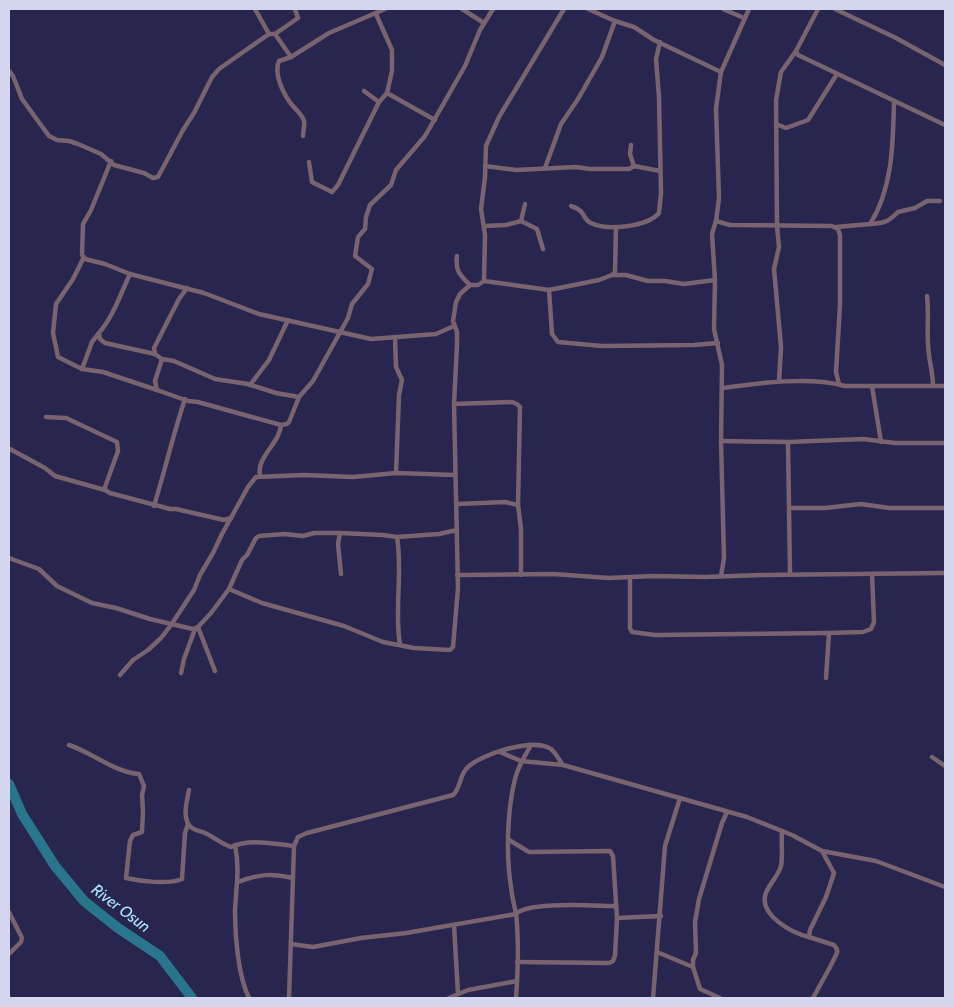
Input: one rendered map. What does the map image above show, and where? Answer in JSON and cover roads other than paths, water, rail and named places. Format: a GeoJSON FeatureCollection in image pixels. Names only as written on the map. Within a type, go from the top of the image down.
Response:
{"type":"FeatureCollection","features":[{"type":"Feature","properties":{"kind":"street"},"geometry":{"type":"LineString","coordinates":[[255,9],[272,34],[291,56]]}},
{"type":"Feature","properties":{"kind":"street"},"geometry":{"type":"LineString","coordinates":[[9,71],[13,76],[22,99],[49,136],[57,140],[78,144],[101,154],[114,165],[153,178],[158,176],[194,114],[212,76],[219,69],[298,18],[295,9]]}},
{"type":"Feature","properties":{"kind":"street"},"geometry":{"type":"LineString","coordinates":[[302,136],[304,121],[287,98],[278,76],[279,61],[291,56],[329,33],[384,9]]}},
{"type":"Feature","properties":{"kind":"street"},"geometry":{"type":"LineString","coordinates":[[462,9],[484,23]]}},
{"type":"Feature","properties":{"kind":"street"},"geometry":{"type":"LineString","coordinates":[[110,161],[91,210],[83,224],[82,242],[84,257],[73,279],[56,304],[53,333],[58,357],[82,368],[104,372],[184,400],[281,425],[286,424],[290,422],[299,398],[313,381],[340,333],[348,318],[352,304],[368,284],[372,269],[355,256],[358,237],[365,229],[366,216],[370,205],[391,185],[396,170],[425,136],[465,66],[478,35],[493,9]]}},
{"type":"Feature","properties":{"kind":"street"},"geometry":{"type":"LineString","coordinates":[[484,281],[484,226],[481,210],[486,146],[499,117],[564,9]]}},
{"type":"Feature","properties":{"kind":"street"},"geometry":{"type":"LineString","coordinates":[[588,9],[634,27],[654,40],[720,72]]}},
{"type":"Feature","properties":{"kind":"street"},"geometry":{"type":"LineString","coordinates":[[723,9],[744,18]]}},
{"type":"Feature","properties":{"kind":"street"},"geometry":{"type":"LineString","coordinates":[[721,576],[724,558],[721,441],[723,388],[722,365],[714,329],[715,280],[712,234],[719,198],[716,108],[720,72],[749,9]]}},
{"type":"Feature","properties":{"kind":"street"},"geometry":{"type":"LineString","coordinates":[[779,382],[781,347],[774,269],[779,247],[777,226],[776,100],[781,72],[796,51],[818,9]]}},
{"type":"Feature","properties":{"kind":"street"},"geometry":{"type":"LineString","coordinates":[[835,9],[896,38],[945,65]]}},
{"type":"Feature","properties":{"kind":"street"},"geometry":{"type":"LineString","coordinates":[[309,162],[312,182],[332,192],[338,185],[379,102],[387,93],[392,72],[392,50],[376,14]]}},
{"type":"Feature","properties":{"kind":"street"},"geometry":{"type":"LineString","coordinates":[[545,168],[560,124],[578,99],[602,58],[615,21]]}},
{"type":"Feature","properties":{"kind":"street"},"geometry":{"type":"LineString","coordinates":[[571,206],[582,211],[587,220],[593,224],[616,226],[634,225],[650,220],[659,212],[661,203],[659,97],[656,59],[660,42]]}},
{"type":"Feature","properties":{"kind":"street"},"geometry":{"type":"LineString","coordinates":[[796,51],[798,54],[837,74],[945,125]]}},
{"type":"Feature","properties":{"kind":"street"},"geometry":{"type":"LineString","coordinates":[[776,124],[786,128],[808,120],[837,74]]}},
{"type":"Feature","properties":{"kind":"street"},"geometry":{"type":"LineString","coordinates":[[364,91],[379,102]]}},
{"type":"Feature","properties":{"kind":"street"},"geometry":{"type":"LineString","coordinates":[[387,93],[435,120]]}},
{"type":"Feature","properties":{"kind":"street"},"geometry":{"type":"LineString","coordinates":[[870,224],[885,191],[892,153],[894,101]]}},
{"type":"Feature","properties":{"kind":"street"},"geometry":{"type":"LineString","coordinates":[[631,145],[630,154],[634,166]]}},
{"type":"Feature","properties":{"kind":"street"},"geometry":{"type":"LineString","coordinates":[[485,166],[516,170],[545,168],[629,169],[634,166],[660,171]]}},
{"type":"Feature","properties":{"kind":"street"},"geometry":{"type":"LineString","coordinates":[[716,221],[730,225],[777,226],[836,227],[870,224],[888,221],[898,212],[915,208],[927,202],[940,201]]}},
{"type":"Feature","properties":{"kind":"street"},"geometry":{"type":"LineString","coordinates":[[521,220],[525,204]]}},
{"type":"Feature","properties":{"kind":"street"},"geometry":{"type":"LineString","coordinates":[[484,226],[506,225],[521,220],[537,229],[543,249]]}},
{"type":"Feature","properties":{"kind":"street"},"geometry":{"type":"LineString","coordinates":[[612,275],[615,272],[616,226]]}},
{"type":"Feature","properties":{"kind":"street"},"geometry":{"type":"LineString","coordinates":[[836,227],[840,235],[840,305],[836,372],[840,384]]}},
{"type":"Feature","properties":{"kind":"street"},"geometry":{"type":"LineString","coordinates":[[457,256],[456,267],[462,277],[470,284],[478,285],[484,281],[549,290],[599,280],[612,275],[626,275],[648,281],[684,284],[715,280]]}},
{"type":"Feature","properties":{"kind":"street"},"geometry":{"type":"LineString","coordinates":[[84,257],[85,259],[130,274],[187,288],[259,314],[371,339],[436,334],[454,326]]}},
{"type":"Feature","properties":{"kind":"street"},"geometry":{"type":"LineString","coordinates":[[82,368],[92,342],[104,328],[130,274]]}},
{"type":"Feature","properties":{"kind":"street"},"geometry":{"type":"LineString","coordinates":[[229,589],[281,609],[344,626],[383,642],[436,650],[450,650],[453,648],[457,604],[458,530],[454,404],[457,332],[453,321],[456,302],[460,294],[470,284]]}},
{"type":"Feature","properties":{"kind":"street"},"geometry":{"type":"LineString","coordinates":[[155,354],[154,348],[179,299],[187,288]]}},
{"type":"Feature","properties":{"kind":"street"},"geometry":{"type":"LineString","coordinates":[[549,290],[552,334],[558,342],[602,346],[718,344]]}},
{"type":"Feature","properties":{"kind":"street"},"geometry":{"type":"LineString","coordinates":[[927,296],[929,312],[928,342],[934,386]]}},
{"type":"Feature","properties":{"kind":"street"},"geometry":{"type":"LineString","coordinates":[[250,385],[269,360],[288,320]]}},
{"type":"Feature","properties":{"kind":"street"},"geometry":{"type":"LineString","coordinates":[[99,333],[100,339],[105,343],[155,354],[162,359],[174,361],[215,378],[299,398]]}},
{"type":"Feature","properties":{"kind":"street"},"geometry":{"type":"LineString","coordinates":[[395,337],[396,367],[402,380],[399,395],[396,473]]}},
{"type":"Feature","properties":{"kind":"street"},"geometry":{"type":"LineString","coordinates":[[156,390],[155,381],[162,359]]}},
{"type":"Feature","properties":{"kind":"street"},"geometry":{"type":"LineString","coordinates":[[723,388],[753,383],[779,382],[810,382],[845,386],[945,386]]}},
{"type":"Feature","properties":{"kind":"street"},"geometry":{"type":"LineString","coordinates":[[872,386],[881,442]]}},
{"type":"Feature","properties":{"kind":"street"},"geometry":{"type":"LineString","coordinates":[[154,506],[170,455],[173,434],[184,400]]}},
{"type":"Feature","properties":{"kind":"street"},"geometry":{"type":"LineString","coordinates":[[454,404],[512,402],[519,405],[521,414],[518,505],[521,529],[521,575]]}},
{"type":"Feature","properties":{"kind":"street"},"geometry":{"type":"LineString","coordinates":[[46,417],[66,418],[117,442],[118,451],[105,490]]}},
{"type":"Feature","properties":{"kind":"street"},"geometry":{"type":"LineString","coordinates":[[260,476],[260,468],[278,436],[281,425]]}},
{"type":"Feature","properties":{"kind":"street"},"geometry":{"type":"LineString","coordinates":[[721,441],[788,442],[863,439],[881,442],[945,443]]}},
{"type":"Feature","properties":{"kind":"street"},"geometry":{"type":"LineString","coordinates":[[788,442],[790,574]]}},
{"type":"Feature","properties":{"kind":"street"},"geometry":{"type":"LineString","coordinates":[[10,449],[56,476],[110,493],[154,506],[224,520],[231,518]]}},
{"type":"Feature","properties":{"kind":"street"},"geometry":{"type":"LineString","coordinates":[[120,675],[133,660],[148,650],[172,625],[194,590],[200,575],[248,486],[256,478],[260,476],[318,475],[354,477],[396,473],[455,474]]}},
{"type":"Feature","properties":{"kind":"street"},"geometry":{"type":"LineString","coordinates":[[457,504],[505,502],[518,505]]}},
{"type":"Feature","properties":{"kind":"street"},"geometry":{"type":"LineString","coordinates":[[789,508],[825,508],[861,504],[889,508],[945,508]]}},
{"type":"Feature","properties":{"kind":"street"},"geometry":{"type":"LineString","coordinates":[[181,673],[184,659],[196,628],[229,589],[236,572],[259,536],[284,534],[303,536],[314,533],[340,533],[397,537],[440,534],[458,530]]}},
{"type":"Feature","properties":{"kind":"street"},"geometry":{"type":"LineString","coordinates":[[340,533],[338,544],[341,574]]}},
{"type":"Feature","properties":{"kind":"street"},"geometry":{"type":"LineString","coordinates":[[397,537],[399,576],[398,633],[400,645]]}},
{"type":"Feature","properties":{"kind":"street"},"geometry":{"type":"LineString","coordinates":[[9,558],[39,569],[57,586],[92,603],[116,608],[172,625],[196,628]]}},
{"type":"Feature","properties":{"kind":"street"},"geometry":{"type":"LineString","coordinates":[[457,575],[553,574],[630,577],[945,573]]}},
{"type":"Feature","properties":{"kind":"street"},"geometry":{"type":"LineString","coordinates":[[630,577],[630,628],[632,632],[655,635],[829,633],[863,632],[871,629],[874,622],[872,574]]}},
{"type":"Feature","properties":{"kind":"street"},"geometry":{"type":"LineString","coordinates":[[196,628],[215,671]]}},
{"type":"Feature","properties":{"kind":"street"},"geometry":{"type":"LineString","coordinates":[[826,678],[829,633]]}},
{"type":"Feature","properties":{"kind":"street"},"geometry":{"type":"LineString","coordinates":[[69,745],[127,773],[139,774],[144,786],[142,795],[142,832],[133,835],[130,841],[126,878],[148,881],[182,879],[184,833],[188,824]]}},
{"type":"Feature","properties":{"kind":"street"},"geometry":{"type":"LineString","coordinates":[[516,998],[516,914],[508,857],[509,840],[515,779],[531,745]]}},
{"type":"Feature","properties":{"kind":"street"},"geometry":{"type":"LineString","coordinates":[[289,998],[294,846],[298,837],[307,833],[453,795],[458,788],[461,774],[473,762],[487,754],[531,745],[543,746],[552,749],[563,765]]}},
{"type":"Feature","properties":{"kind":"street"},"geometry":{"type":"LineString","coordinates":[[499,752],[522,761],[563,765],[747,818],[782,831],[822,850],[876,860],[945,886]]}},
{"type":"Feature","properties":{"kind":"street"},"geometry":{"type":"LineString","coordinates":[[932,757],[945,766]]}},
{"type":"Feature","properties":{"kind":"street"},"geometry":{"type":"LineString","coordinates":[[188,790],[186,815],[188,824],[193,829],[231,847],[254,842],[294,846]]}},
{"type":"Feature","properties":{"kind":"street"},"geometry":{"type":"LineString","coordinates":[[653,998],[661,916],[665,846],[680,798]]}},
{"type":"Feature","properties":{"kind":"street"},"geometry":{"type":"LineString","coordinates":[[720,998],[700,989],[692,967],[696,953],[696,922],[699,899],[727,812]]}},
{"type":"Feature","properties":{"kind":"street"},"geometry":{"type":"LineString","coordinates":[[782,831],[781,863],[778,873],[765,895],[764,906],[766,911],[793,932],[834,945],[837,949],[830,967],[813,998]]}},
{"type":"Feature","properties":{"kind":"street"},"geometry":{"type":"LineString","coordinates":[[509,840],[529,852],[610,851],[613,856],[617,918],[615,956],[612,961],[517,962]]}},
{"type":"Feature","properties":{"kind":"street"},"geometry":{"type":"LineString","coordinates":[[236,845],[238,862],[235,910],[236,937],[244,988],[249,998]]}},
{"type":"Feature","properties":{"kind":"street"},"geometry":{"type":"LineString","coordinates":[[809,937],[810,930],[826,897],[834,873],[822,850]]}},
{"type":"Feature","properties":{"kind":"street"},"geometry":{"type":"LineString","coordinates":[[238,882],[253,876],[274,874],[293,878]]}},
{"type":"Feature","properties":{"kind":"street"},"geometry":{"type":"LineString","coordinates":[[291,944],[313,947],[361,938],[454,926],[516,914],[521,910],[549,906],[616,906]]}},
{"type":"Feature","properties":{"kind":"street"},"geometry":{"type":"LineString","coordinates":[[9,912],[22,938],[21,942],[9,954]]}},
{"type":"Feature","properties":{"kind":"street"},"geometry":{"type":"LineString","coordinates":[[617,918],[661,916]]}},
{"type":"Feature","properties":{"kind":"street"},"geometry":{"type":"LineString","coordinates":[[454,926],[458,994]]}},
{"type":"Feature","properties":{"kind":"street"},"geometry":{"type":"LineString","coordinates":[[658,952],[692,967]]}},
{"type":"Feature","properties":{"kind":"street"},"geometry":{"type":"LineString","coordinates":[[450,998],[474,989],[517,981]]}},
{"type":"Feature","properties":{"kind":"waterway","name":"River Osun"},"geometry":{"type":"LineString","coordinates":[[9,784],[22,814],[55,866],[84,901],[118,928],[160,956],[192,998]]}}]}
